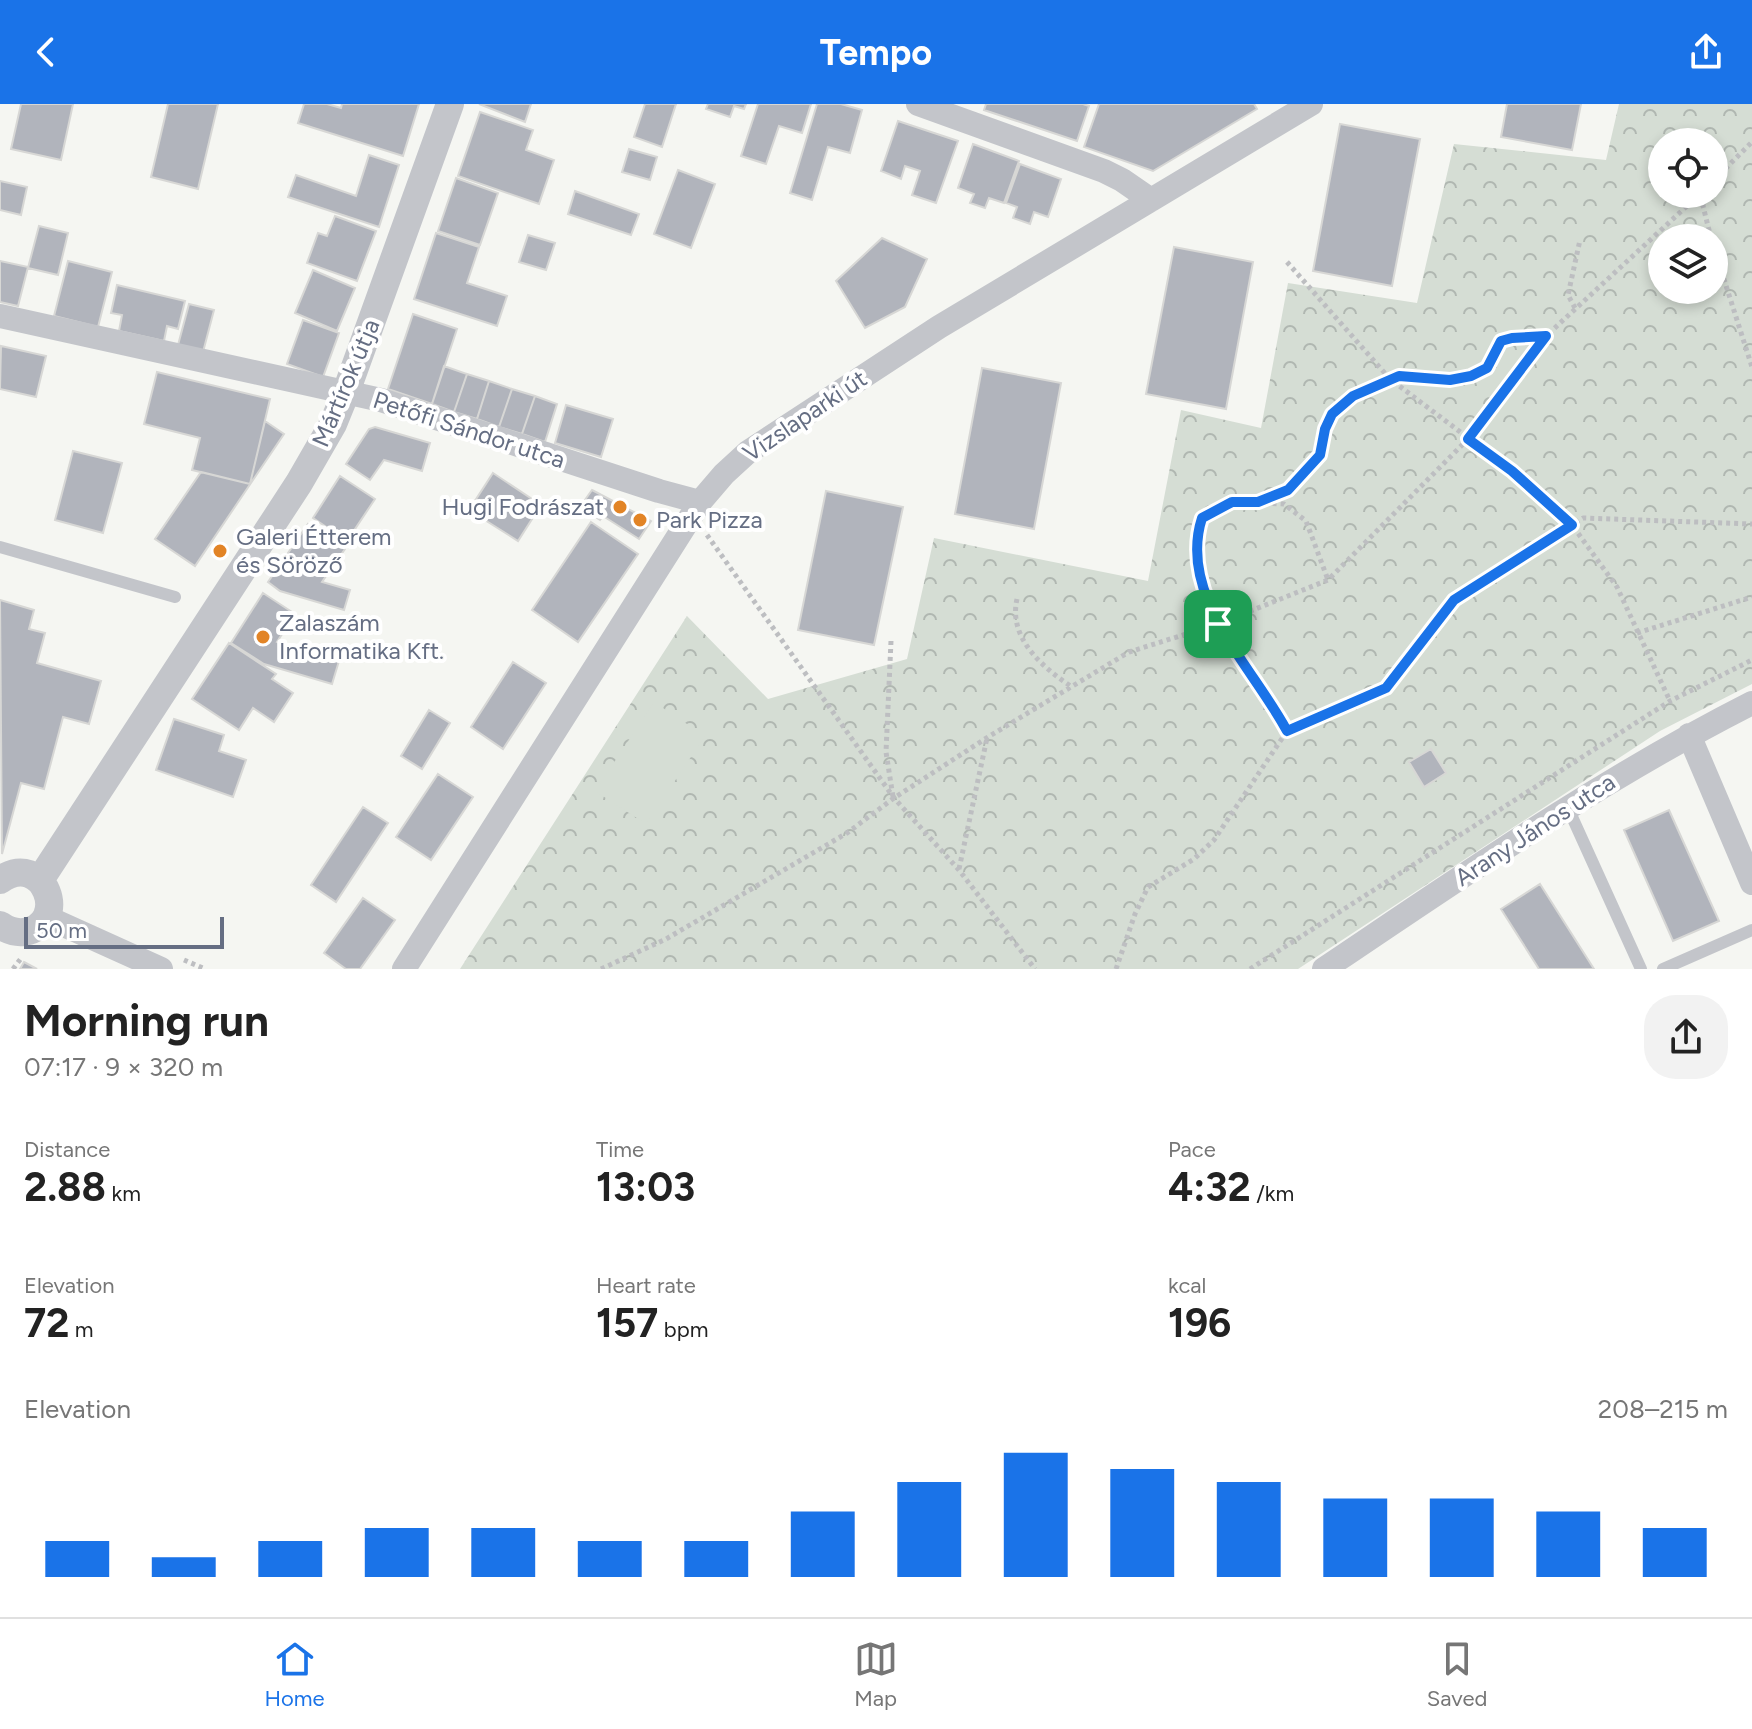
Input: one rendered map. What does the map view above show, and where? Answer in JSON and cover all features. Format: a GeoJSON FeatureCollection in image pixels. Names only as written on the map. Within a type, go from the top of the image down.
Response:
{"type":"FeatureCollection","features":[{"type":"Feature","properties":{"kind":"street","name":"Mártírok útja"},"geometry":{"type":"LineString","coordinates":[[40,880],[299,483],[333,424],[450,104]]}},
{"type":"Feature","properties":{"kind":"street"},"geometry":{"type":"LineString","coordinates":[[918,104],[1104,171],[1151,200]]}},
{"type":"Feature","properties":{"kind":"street","name":"Vizslaparki út"},"geometry":{"type":"LineString","coordinates":[[404,969],[696,508],[724,474],[748,452],[939,327],[1311,104]]}},
{"type":"Feature","properties":{"kind":"street","name":"Petőfi Sándor utca"},"geometry":{"type":"LineString","coordinates":[[0,316],[381,400],[659,491],[696,508]]}},
{"type":"Feature","properties":{"kind":"street","name":"Arany János utca"},"geometry":{"type":"LineString","coordinates":[[1324,969],[1568,808],[1689,735],[1752,703]]}},
{"type":"Feature","properties":{"kind":"street"},"geometry":{"type":"LineString","coordinates":[[1689,735],[1752,883]]}},
{"type":"Feature","properties":{"kind":"street"},"geometry":{"type":"LineString","coordinates":[[0,880],[18,872],[30,874],[40,880],[49,898],[46,917],[31,930],[2,930]]}},
{"type":"Feature","properties":{"kind":"street"},"geometry":{"type":"LineString","coordinates":[[46,917],[161,969]]}},
{"type":"Feature","properties":{"kind":"lane"},"geometry":{"type":"LineString","coordinates":[[0,547],[175,597]]}},
{"type":"Feature","properties":{"kind":"lane"},"geometry":{"type":"LineString","coordinates":[[1568,808],[1641,969]]}},
{"type":"Feature","properties":{"kind":"lane"},"geometry":{"type":"LineString","coordinates":[[1663,969],[1752,930]]}},
{"type":"Feature","properties":{"kind":"path"},"geometry":{"type":"LineString","coordinates":[[1728,166],[1752,142]]}},
{"type":"Feature","properties":{"kind":"path"},"geometry":{"type":"LineString","coordinates":[[1740,154],[1752,155]]}},
{"type":"Feature","properties":{"kind":"path"},"geometry":{"type":"LineString","coordinates":[[1667,224],[1700,194],[1708,224]]}},
{"type":"Feature","properties":{"kind":"path"},"geometry":{"type":"LineString","coordinates":[[1575,308],[1568,295],[1580,240]]}},
{"type":"Feature","properties":{"kind":"path"},"geometry":{"type":"LineString","coordinates":[[601,969],[666,939],[847,833],[894,798],[988,737],[1129,652],[1218,624],[1328,580],[1468,439],[1546,336],[1648,241]]}},
{"type":"Feature","properties":{"kind":"path"},"geometry":{"type":"LineString","coordinates":[[1287,262],[1390,379],[1512,471],[1572,525],[1617,587],[1670,701]]}},
{"type":"Feature","properties":{"kind":"path"},"geometry":{"type":"LineString","coordinates":[[1728,292],[1752,367]]}},
{"type":"Feature","properties":{"kind":"path"},"geometry":{"type":"LineString","coordinates":[[1258,502],[1288,490],[1314,464],[1320,455],[1325,429],[1339,406],[1353,396],[1399,376],[1450,380],[1471,376],[1487,368],[1501,341],[1546,336]]}},
{"type":"Feature","properties":{"kind":"path"},"geometry":{"type":"LineString","coordinates":[[1287,731],[1218,624],[1196,565],[1196,535],[1202,518],[1232,502],[1284,504],[1306,521],[1328,580]]}},
{"type":"Feature","properties":{"kind":"path"},"geometry":{"type":"LineString","coordinates":[[696,508],[894,798],[959,870],[1035,969]]}},
{"type":"Feature","properties":{"kind":"path"},"geometry":{"type":"LineString","coordinates":[[1116,969],[1148,887],[1194,859],[1214,840],[1287,731],[1386,688],[1454,600],[1583,518],[1752,524]]}},
{"type":"Feature","properties":{"kind":"path"},"geometry":{"type":"LineString","coordinates":[[1637,633],[1752,597]]}},
{"type":"Feature","properties":{"kind":"path"},"geometry":{"type":"LineString","coordinates":[[1017,599],[1013,616],[1025,644],[1046,670],[1072,687]]}},
{"type":"Feature","properties":{"kind":"path"},"geometry":{"type":"LineString","coordinates":[[891,641],[886,752],[894,798]]}},
{"type":"Feature","properties":{"kind":"path"},"geometry":{"type":"LineString","coordinates":[[1250,969],[1670,701],[1752,660]]}},
{"type":"Feature","properties":{"kind":"path"},"geometry":{"type":"LineString","coordinates":[[959,870],[988,737]]}},
{"type":"Feature","properties":{"kind":"path"},"geometry":{"type":"LineString","coordinates":[[13,969],[28,949]]}},
{"type":"Feature","properties":{"kind":"green space"},"geometry":{"type":"Polygon","coordinates":[[[1619,104],[1752,104],[1752,684],[1660,731],[1298,969],[460,969],[687,616],[768,699],[907,659],[934,538],[1148,581],[1181,410],[1261,428],[1288,283],[1417,303],[1454,144],[1606,160],[1619,104]]]}},
{"type":"Feature","properties":{"kind":"green space"},"geometry":{"type":"Polygon","coordinates":[[[654,702],[705,736],[646,824],[595,791],[654,702]]]}},
{"type":"Feature","properties":{"kind":"building"},"geometry":{"type":"Polygon","coordinates":[[[21,104],[73,104],[61,160],[11,149],[21,104]]]}},
{"type":"Feature","properties":{"kind":"building"},"geometry":{"type":"Polygon","coordinates":[[[168,104],[218,104],[198,189],[151,177],[168,104]]]}},
{"type":"Feature","properties":{"kind":"building"},"geometry":{"type":"Polygon","coordinates":[[[304,104],[327,104],[341,108],[342,104],[419,104],[403,156],[298,123],[304,104]]]}},
{"type":"Feature","properties":{"kind":"building"},"geometry":{"type":"Polygon","coordinates":[[[479,104],[531,104],[525,122],[479,104]]]}},
{"type":"Feature","properties":{"kind":"building"},"geometry":{"type":"Polygon","coordinates":[[[645,104],[676,104],[662,147],[634,137],[645,104]]]}},
{"type":"Feature","properties":{"kind":"building"},"geometry":{"type":"Polygon","coordinates":[[[708,104],[746,104],[744,109],[734,106],[730,117],[706,109],[708,104]]]}},
{"type":"Feature","properties":{"kind":"building"},"geometry":{"type":"Polygon","coordinates":[[[758,104],[811,104],[802,133],[779,126],[766,164],[741,156],[758,104]]]}},
{"type":"Feature","properties":{"kind":"building"},"geometry":{"type":"Polygon","coordinates":[[[817,104],[841,104],[862,110],[850,153],[828,147],[812,200],[790,193],[817,104]]]}},
{"type":"Feature","properties":{"kind":"building"},"geometry":{"type":"Polygon","coordinates":[[[986,104],[1089,106],[1077,141],[984,110],[986,104]]]}},
{"type":"Feature","properties":{"kind":"building"},"geometry":{"type":"Polygon","coordinates":[[[1099,104],[1254,104],[1257,109],[1153,171],[1084,147],[1099,104]]]}},
{"type":"Feature","properties":{"kind":"building"},"geometry":{"type":"Polygon","coordinates":[[[1507,104],[1581,104],[1572,150],[1501,137],[1507,104]]]}},
{"type":"Feature","properties":{"kind":"building"},"geometry":{"type":"Polygon","coordinates":[[[480,112],[533,130],[526,150],[554,160],[539,204],[458,176],[480,112]]]}},
{"type":"Feature","properties":{"kind":"building"},"geometry":{"type":"Polygon","coordinates":[[[898,121],[958,141],[936,203],[912,195],[920,171],[905,166],[901,179],[881,171],[898,121]]]}},
{"type":"Feature","properties":{"kind":"building"},"geometry":{"type":"Polygon","coordinates":[[[1340,124],[1420,139],[1392,286],[1313,271],[1340,124]]]}},
{"type":"Feature","properties":{"kind":"building"},"geometry":{"type":"Polygon","coordinates":[[[973,144],[1019,161],[1004,203],[989,198],[985,208],[970,203],[974,194],[958,188],[973,144]]]}},
{"type":"Feature","properties":{"kind":"building"},"geometry":{"type":"Polygon","coordinates":[[[629,149],[657,157],[650,180],[622,172],[629,149]]]}},
{"type":"Feature","properties":{"kind":"building"},"geometry":{"type":"Polygon","coordinates":[[[369,155],[399,165],[379,227],[288,197],[296,175],[356,196],[369,155]]]}},
{"type":"Feature","properties":{"kind":"building"},"geometry":{"type":"Polygon","coordinates":[[[1020,164],[1061,179],[1048,217],[1034,212],[1030,224],[1013,218],[1017,207],[1006,203],[1020,164]]]}},
{"type":"Feature","properties":{"kind":"building"},"geometry":{"type":"Polygon","coordinates":[[[678,170],[715,184],[691,248],[654,234],[678,170]]]}},
{"type":"Feature","properties":{"kind":"building"},"geometry":{"type":"Polygon","coordinates":[[[456,178],[498,193],[480,245],[438,231],[456,178]]]}},
{"type":"Feature","properties":{"kind":"building"},"geometry":{"type":"Polygon","coordinates":[[[0,181],[27,187],[21,215],[0,210],[0,181]]]}},
{"type":"Feature","properties":{"kind":"building"},"geometry":{"type":"Polygon","coordinates":[[[575,191],[639,214],[631,235],[568,214],[575,191]]]}},
{"type":"Feature","properties":{"kind":"building"},"geometry":{"type":"Polygon","coordinates":[[[335,216],[376,231],[357,281],[307,263],[318,233],[327,236],[335,216]]]}},
{"type":"Feature","properties":{"kind":"building"},"geometry":{"type":"Polygon","coordinates":[[[39,226],[68,233],[58,275],[28,268],[39,226]]]}},
{"type":"Feature","properties":{"kind":"building"},"geometry":{"type":"Polygon","coordinates":[[[436,233],[479,247],[467,283],[507,296],[497,326],[414,299],[436,233]]]}},
{"type":"Feature","properties":{"kind":"building"},"geometry":{"type":"Polygon","coordinates":[[[528,235],[555,243],[546,270],[519,262],[528,235]]]}},
{"type":"Feature","properties":{"kind":"building"},"geometry":{"type":"Polygon","coordinates":[[[882,238],[927,259],[905,307],[865,328],[836,281],[882,238]]]}},
{"type":"Feature","properties":{"kind":"building"},"geometry":{"type":"Polygon","coordinates":[[[1174,247],[1253,262],[1226,409],[1146,394],[1174,247]]]}},
{"type":"Feature","properties":{"kind":"building"},"geometry":{"type":"Polygon","coordinates":[[[0,261],[28,267],[18,306],[0,302],[0,261]]]}},
{"type":"Feature","properties":{"kind":"building"},"geometry":{"type":"Polygon","coordinates":[[[68,261],[112,272],[98,327],[54,316],[68,261]]]}},
{"type":"Feature","properties":{"kind":"building"},"geometry":{"type":"Polygon","coordinates":[[[313,270],[355,288],[337,331],[295,313],[313,270]]]}},
{"type":"Feature","properties":{"kind":"building"},"geometry":{"type":"Polygon","coordinates":[[[117,285],[185,301],[178,329],[167,326],[164,341],[119,331],[122,315],[111,313],[117,285]]]}},
{"type":"Feature","properties":{"kind":"building"},"geometry":{"type":"Polygon","coordinates":[[[189,304],[214,310],[203,352],[178,345],[189,304]]]}},
{"type":"Feature","properties":{"kind":"building"},"geometry":{"type":"Polygon","coordinates":[[[413,314],[457,329],[432,404],[388,389],[413,314]]]}},
{"type":"Feature","properties":{"kind":"building"},"geometry":{"type":"Polygon","coordinates":[[[303,320],[339,333],[323,377],[287,364],[303,320]]]}},
{"type":"Feature","properties":{"kind":"building"},"geometry":{"type":"Polygon","coordinates":[[[1,346],[46,356],[36,397],[0,389],[1,346]]]}},
{"type":"Feature","properties":{"kind":"building"},"geometry":{"type":"Polygon","coordinates":[[[444,366],[467,374],[454,412],[432,404],[444,366]]]}},
{"type":"Feature","properties":{"kind":"building"},"geometry":{"type":"Polygon","coordinates":[[[982,368],[1061,383],[1034,529],[955,514],[982,368]]]}},
{"type":"Feature","properties":{"kind":"building"},"geometry":{"type":"Polygon","coordinates":[[[157,372],[270,399],[250,484],[192,470],[200,438],[144,424],[157,372]]]}},
{"type":"Feature","properties":{"kind":"building"},"geometry":{"type":"Polygon","coordinates":[[[467,374],[489,381],[477,419],[454,412],[467,374]]]}},
{"type":"Feature","properties":{"kind":"building"},"geometry":{"type":"Polygon","coordinates":[[[489,381],[512,389],[499,427],[477,419],[489,381]]]}},
{"type":"Feature","properties":{"kind":"building"},"geometry":{"type":"Polygon","coordinates":[[[512,389],[535,396],[522,434],[499,427],[512,389]]]}},
{"type":"Feature","properties":{"kind":"building"},"geometry":{"type":"Polygon","coordinates":[[[535,396],[557,404],[545,442],[522,434],[535,396]]]}},
{"type":"Feature","properties":{"kind":"building"},"geometry":{"type":"Polygon","coordinates":[[[566,405],[613,419],[601,457],[555,443],[566,405]]]}},
{"type":"Feature","properties":{"kind":"building"},"geometry":{"type":"Polygon","coordinates":[[[265,421],[284,434],[195,566],[155,539],[201,472],[250,484],[265,421]]]}},
{"type":"Feature","properties":{"kind":"building"},"geometry":{"type":"Polygon","coordinates":[[[375,427],[430,443],[422,471],[384,460],[370,480],[346,464],[369,429],[375,427]]]}},
{"type":"Feature","properties":{"kind":"building"},"geometry":{"type":"Polygon","coordinates":[[[73,451],[122,463],[103,533],[55,520],[73,451]]]}},
{"type":"Feature","properties":{"kind":"building"},"geometry":{"type":"Polygon","coordinates":[[[493,473],[541,505],[518,541],[469,510],[493,473]]]}},
{"type":"Feature","properties":{"kind":"building"},"geometry":{"type":"Polygon","coordinates":[[[340,476],[375,499],[347,541],[313,518],[340,476]]]}},
{"type":"Feature","properties":{"kind":"building"},"geometry":{"type":"Polygon","coordinates":[[[592,490],[651,521],[639,539],[603,516],[600,520],[580,507],[592,490]]]}},
{"type":"Feature","properties":{"kind":"building"},"geometry":{"type":"Polygon","coordinates":[[[826,491],[903,507],[874,645],[798,630],[826,491]]]}},
{"type":"Feature","properties":{"kind":"building"},"geometry":{"type":"Polygon","coordinates":[[[591,522],[638,554],[578,642],[532,610],[591,522]]]}},
{"type":"Feature","properties":{"kind":"building"},"geometry":{"type":"Polygon","coordinates":[[[308,524],[345,549],[322,582],[350,590],[344,610],[280,591],[268,582],[308,524]]]}},
{"type":"Feature","properties":{"kind":"building"},"geometry":{"type":"Polygon","coordinates":[[[263,593],[295,614],[277,642],[339,661],[332,684],[264,664],[231,643],[263,593]]]}},
{"type":"Feature","properties":{"kind":"building"},"geometry":{"type":"Polygon","coordinates":[[[0,600],[34,610],[29,629],[45,633],[37,663],[101,681],[89,724],[63,717],[44,789],[21,783],[2,854],[0,600]]]}},
{"type":"Feature","properties":{"kind":"building"},"geometry":{"type":"Polygon","coordinates":[[[229,643],[276,674],[272,679],[293,693],[274,722],[253,708],[239,730],[192,699],[229,643]]]}},
{"type":"Feature","properties":{"kind":"building"},"geometry":{"type":"Polygon","coordinates":[[[513,662],[546,683],[503,749],[471,727],[513,662]]]}},
{"type":"Feature","properties":{"kind":"building"},"geometry":{"type":"Polygon","coordinates":[[[429,710],[450,723],[422,769],[401,756],[429,710]]]}},
{"type":"Feature","properties":{"kind":"building"},"geometry":{"type":"Polygon","coordinates":[[[174,719],[224,735],[219,751],[246,760],[233,797],[156,770],[174,719]]]}},
{"type":"Feature","properties":{"kind":"building"},"geometry":{"type":"Polygon","coordinates":[[[1431,749],[1446,773],[1424,787],[1409,762],[1431,749]]]}},
{"type":"Feature","properties":{"kind":"building"},"geometry":{"type":"Polygon","coordinates":[[[438,774],[473,797],[431,860],[396,837],[438,774]]]}},
{"type":"Feature","properties":{"kind":"building"},"geometry":{"type":"Polygon","coordinates":[[[363,807],[388,823],[336,902],[311,885],[363,807]]]}},
{"type":"Feature","properties":{"kind":"building"},"geometry":{"type":"Polygon","coordinates":[[[1669,810],[1719,921],[1673,941],[1624,830],[1669,810]]]}},
{"type":"Feature","properties":{"kind":"building"},"geometry":{"type":"Polygon","coordinates":[[[1540,884],[1594,969],[1539,969],[1501,909],[1540,884]]]}},
{"type":"Feature","properties":{"kind":"building"},"geometry":{"type":"Polygon","coordinates":[[[363,898],[395,920],[360,969],[346,969],[324,953],[363,898]]]}},
{"type":"Feature","properties":{"kind":"building"},"geometry":{"type":"Polygon","coordinates":[[[24,962],[37,969],[20,969],[24,962]]]}},
{"type":"Feature","properties":{"kind":"place","name":"Hugi Fodrászat"},"geometry":{"type":"Point","coordinates":[620,507]}},
{"type":"Feature","properties":{"kind":"place","name":"Park Pizza"},"geometry":{"type":"Point","coordinates":[640,520]}},
{"type":"Feature","properties":{"kind":"place","name":"Galeri Étterem és Söröző"},"geometry":{"type":"Point","coordinates":[220,551]}},
{"type":"Feature","properties":{"kind":"place","name":"Zalaszám Informatika Kft."},"geometry":{"type":"Point","coordinates":[263,637]}},
{"type":"Feature","properties":{"kind":"route"},"geometry":{"type":"LineString","coordinates":[[1546,336],[1468,439],[1512,471],[1572,525],[1454,600],[1386,688],[1287,731],[1218,624],[1196,565],[1196,535],[1202,518],[1232,502],[1258,502],[1288,490],[1320,455],[1325,429],[1332,414],[1353,396],[1399,376],[1450,380],[1471,376],[1487,368],[1501,341],[1546,336]]}}]}
